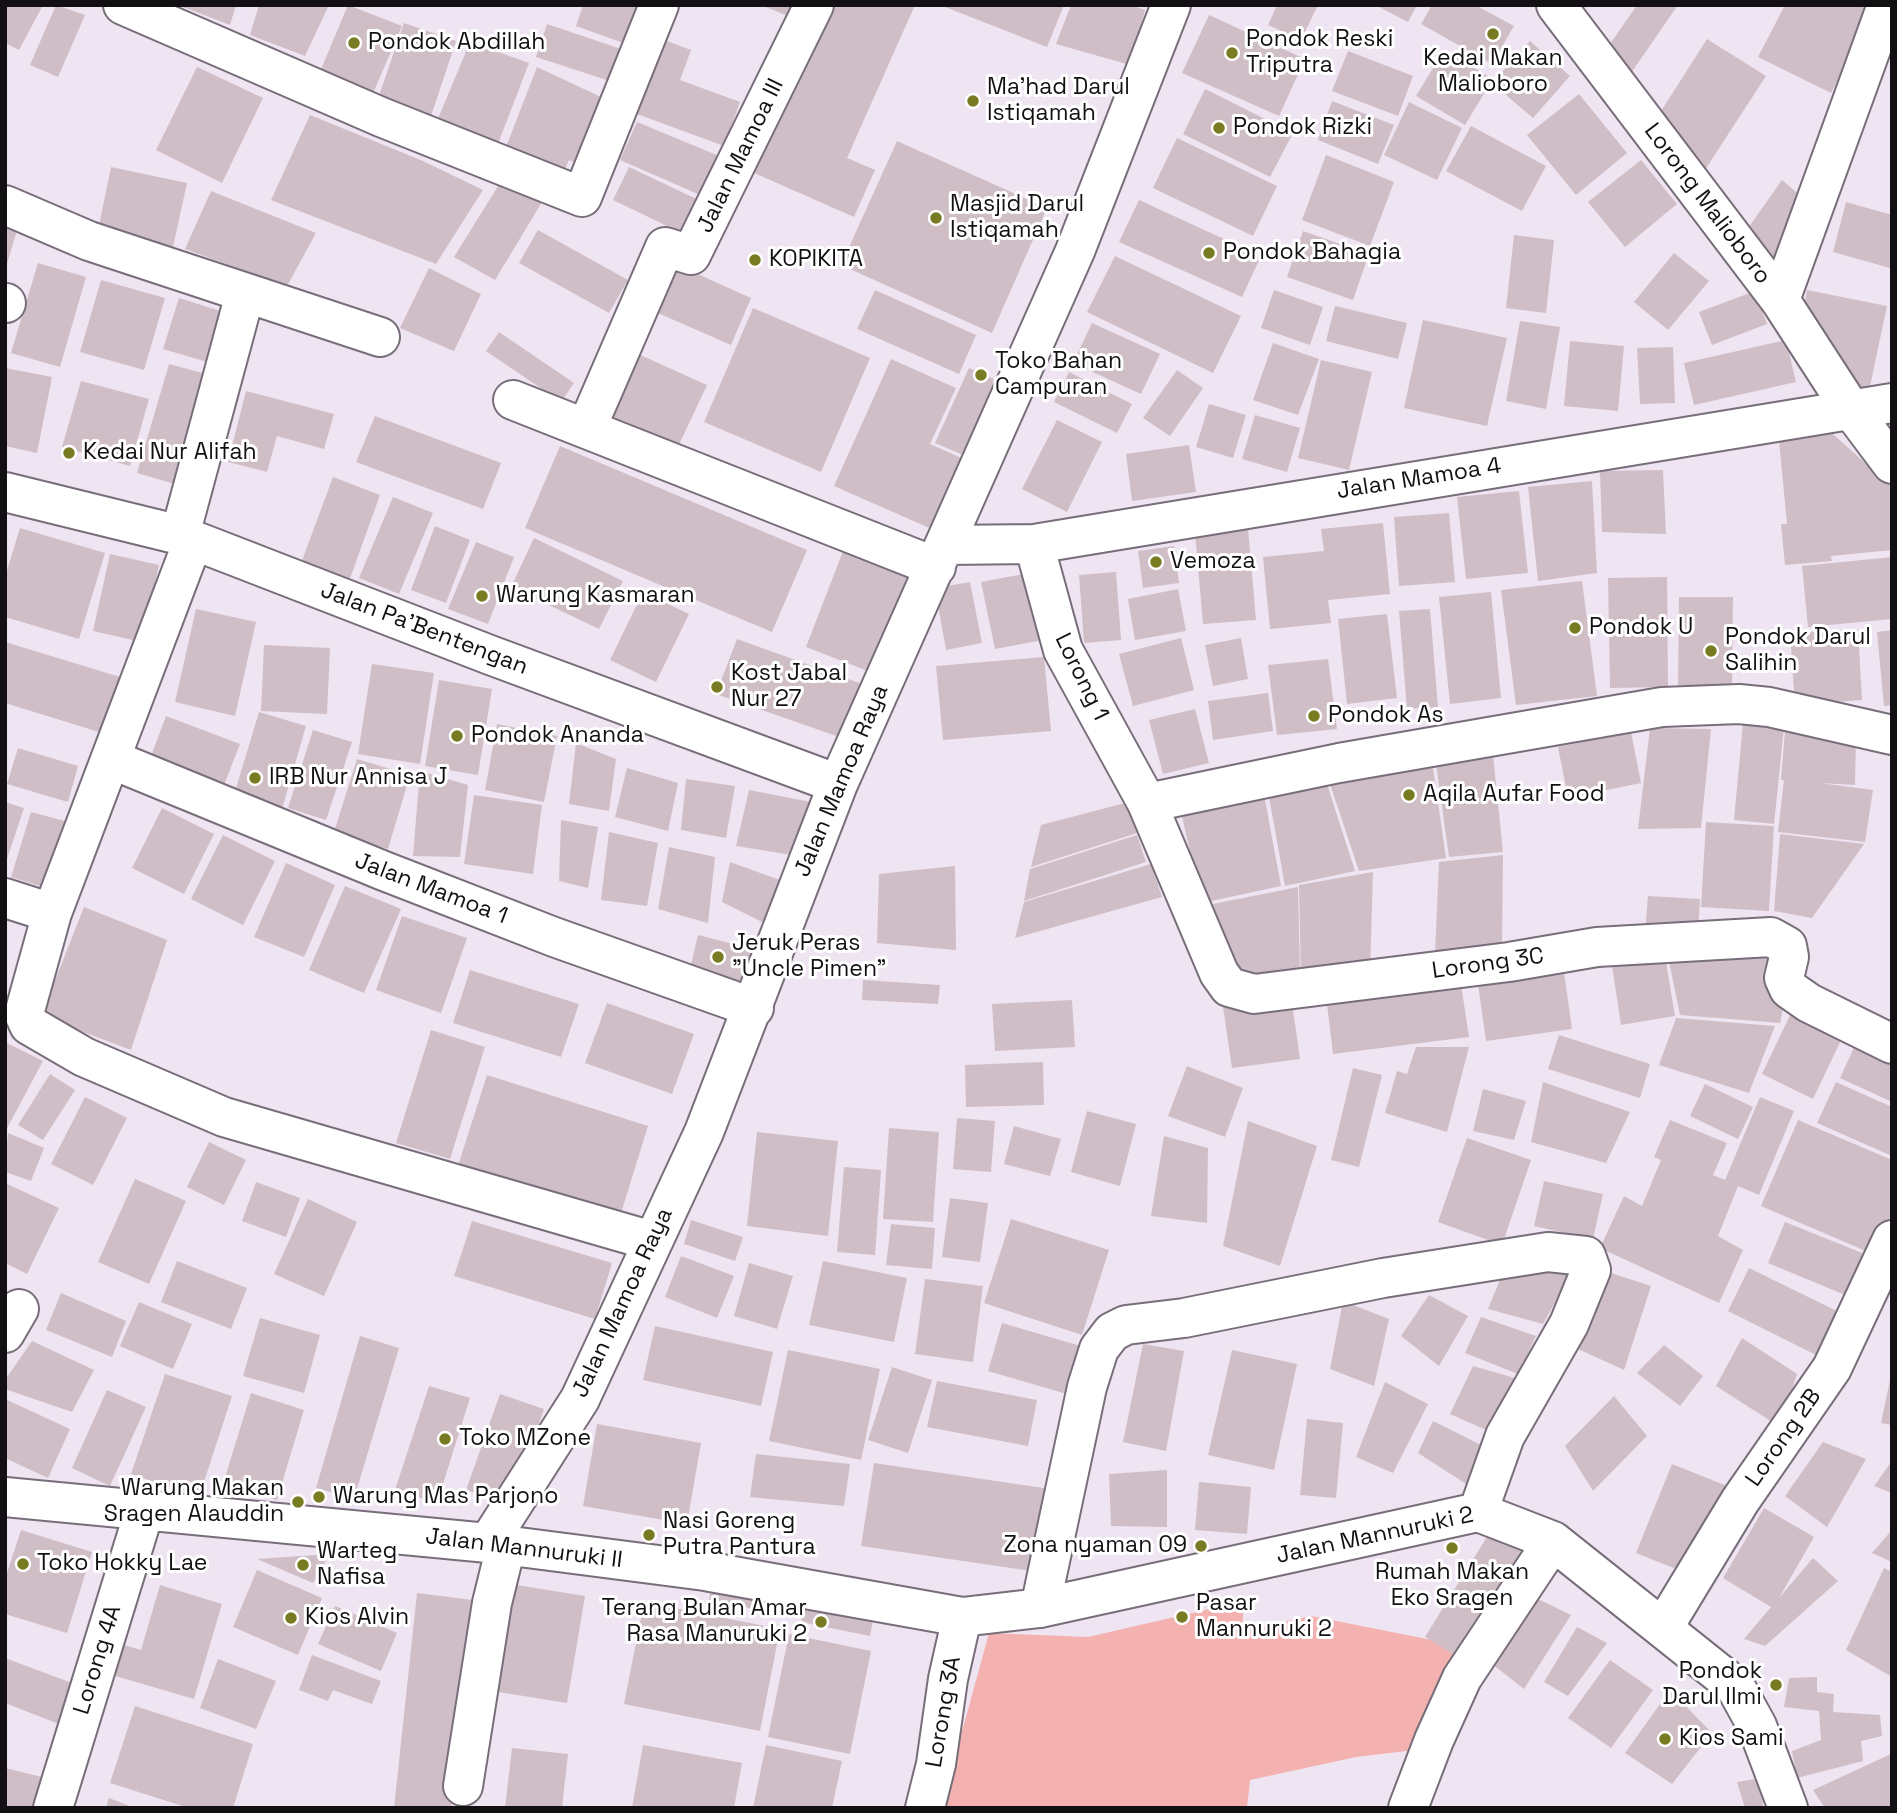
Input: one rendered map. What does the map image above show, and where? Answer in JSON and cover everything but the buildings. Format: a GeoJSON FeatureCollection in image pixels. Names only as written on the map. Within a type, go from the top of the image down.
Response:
{"type":"FeatureCollection","features":[{"type":"Feature","properties":{"kind":"street"},"geometry":{"type":"LineString","coordinates":[[123,5],[381,117],[582,197],[659,5]]}},
{"type":"Feature","properties":{"kind":"street","name":"Jalan Mamoa III"},"geometry":{"type":"LineString","coordinates":[[587,427],[666,247],[691,255],[697,246],[814,5]]}},
{"type":"Feature","properties":{"kind":"street","name":"Jalan Mamoa Raya"},"geometry":{"type":"LineString","coordinates":[[463,1786],[492,1603],[497,1544],[580,1399],[704,1132],[754,1009],[838,784],[1075,251],[1171,5]]}},
{"type":"Feature","properties":{"kind":"street","name":"Lorong Malioboro"},"geometry":{"type":"LineString","coordinates":[[1556,5],[1780,300],[1850,408],[1892,464]]}},
{"type":"Feature","properties":{"kind":"street"},"geometry":{"type":"LineString","coordinates":[[1780,300],[1887,5]]}},
{"type":"Feature","properties":{"kind":"street"},"geometry":{"type":"LineString","coordinates":[[5,205],[89,241],[380,337]]}},
{"type":"Feature","properties":{"kind":"street"},"geometry":{"type":"LineString","coordinates":[[245,294],[186,538],[113,760],[52,913],[24,1014],[29,1025],[72,1050],[224,1117],[652,1241]]}},
{"type":"Feature","properties":{"kind":"street"},"geometry":{"type":"LineString","coordinates":[[513,400],[587,427],[734,489],[941,556]]}},
{"type":"Feature","properties":{"kind":"street","name":"Jalan Mamoa 4"},"geometry":{"type":"LineString","coordinates":[[941,556],[1034,544],[1892,403]]}},
{"type":"Feature","properties":{"kind":"street","name":"Jalan Pa'Bentengan"},"geometry":{"type":"LineString","coordinates":[[5,492],[186,538],[838,784]]}},
{"type":"Feature","properties":{"kind":"street","name":"Lorong 1"},"geometry":{"type":"LineString","coordinates":[[1034,544],[1063,650],[1147,803]]}},
{"type":"Feature","properties":{"kind":"street"},"geometry":{"type":"LineString","coordinates":[[1147,803],[1339,764],[1662,707],[1739,704],[1769,707],[1892,735]]}},
{"type":"Feature","properties":{"kind":"street","name":"Jalan Mamoa 1"},"geometry":{"type":"LineString","coordinates":[[113,760],[433,890],[754,1009]]}},
{"type":"Feature","properties":{"kind":"street","name":"Lorong 3C"},"geometry":{"type":"LineString","coordinates":[[1147,803],[1219,973],[1229,987],[1238,992],[1254,994],[1598,947],[1770,937],[1787,946],[1789,957],[1784,978],[1789,989],[1810,1003],[1892,1044]]}},
{"type":"Feature","properties":{"kind":"street"},"geometry":{"type":"LineString","coordinates":[[5,898],[52,913]]}},
{"type":"Feature","properties":{"kind":"street","name":"Lorong 2B"},"geometry":{"type":"LineString","coordinates":[[1663,1628],[1740,1501],[1832,1368],[1892,1240]]}},
{"type":"Feature","properties":{"kind":"street"},"geometry":{"type":"LineString","coordinates":[[1041,1608],[1087,1387],[1099,1349],[1112,1332],[1126,1325],[1184,1318],[1397,1275],[1548,1252],[1587,1256],[1591,1270],[1569,1324],[1505,1436],[1478,1512]]}},
{"type":"Feature","properties":{"kind":"street","name":"Jalan Mannuruki II"},"geometry":{"type":"LineString","coordinates":[[5,1497],[497,1544],[705,1571],[962,1616],[1041,1608]]}},
{"type":"Feature","properties":{"kind":"street","name":"Lorong 4A"},"geometry":{"type":"LineString","coordinates":[[53,1808],[144,1512]]}},
{"type":"Feature","properties":{"kind":"street","name":"Jalan Mannuruki 2"},"geometry":{"type":"LineString","coordinates":[[1041,1608],[1478,1512],[1553,1541],[1735,1686],[1757,1726],[1788,1808]]}},
{"type":"Feature","properties":{"kind":"street"},"geometry":{"type":"LineString","coordinates":[[1408,1808],[1462,1678],[1553,1541]]}},
{"type":"Feature","properties":{"kind":"street","name":"Lorong 3A"},"geometry":{"type":"LineString","coordinates":[[925,1808],[936,1764],[947,1679],[962,1616]]}},
{"type":"Feature","properties":{"kind":"shaded area"},"geometry":{"type":"Polygon","coordinates":[[[1244,1601],[1242,1631],[1311,1616],[1462,1646],[1415,1750],[1356,1757],[1250,1780],[1247,1808],[941,1808],[989,1633],[1088,1637],[1244,1601]]]}},
{"type":"Feature","properties":{"kind":"place","name":"Kedai Makan Malioboro"},"geometry":{"type":"Point","coordinates":[1493,34]}},
{"type":"Feature","properties":{"kind":"place","name":"Pondok Abdillah"},"geometry":{"type":"Point","coordinates":[354,43]}},
{"type":"Feature","properties":{"kind":"place","name":"Pondok Reski Triputra"},"geometry":{"type":"Point","coordinates":[1232,53]}},
{"type":"Feature","properties":{"kind":"place","name":"Ma'had Darul Istiqamah"},"geometry":{"type":"Point","coordinates":[973,101]}},
{"type":"Feature","properties":{"kind":"place","name":"Pondok Rizki"},"geometry":{"type":"Point","coordinates":[1219,128]}},
{"type":"Feature","properties":{"kind":"place","name":"Masjid Darul Istiqamah"},"geometry":{"type":"Point","coordinates":[936,218]}},
{"type":"Feature","properties":{"kind":"place","name":"Pondok Bahagia"},"geometry":{"type":"Point","coordinates":[1209,253]}},
{"type":"Feature","properties":{"kind":"place","name":"KOPIKITA"},"geometry":{"type":"Point","coordinates":[755,260]}},
{"type":"Feature","properties":{"kind":"place","name":"Toko Bahan Campuran"},"geometry":{"type":"Point","coordinates":[981,375]}},
{"type":"Feature","properties":{"kind":"place","name":"Kedai Nur Alifah"},"geometry":{"type":"Point","coordinates":[69,453]}},
{"type":"Feature","properties":{"kind":"place","name":"Vemoza"},"geometry":{"type":"Point","coordinates":[1156,562]}},
{"type":"Feature","properties":{"kind":"place","name":"Warung Kasmaran"},"geometry":{"type":"Point","coordinates":[482,596]}},
{"type":"Feature","properties":{"kind":"place","name":"Pondok U"},"geometry":{"type":"Point","coordinates":[1575,628]}},
{"type":"Feature","properties":{"kind":"place","name":"Pondok Darul Salihin"},"geometry":{"type":"Point","coordinates":[1711,651]}},
{"type":"Feature","properties":{"kind":"place","name":"Kost Jabal Nur 27"},"geometry":{"type":"Point","coordinates":[717,687]}},
{"type":"Feature","properties":{"kind":"place","name":"Pondok As"},"geometry":{"type":"Point","coordinates":[1314,716]}},
{"type":"Feature","properties":{"kind":"place","name":"Pondok Ananda"},"geometry":{"type":"Point","coordinates":[457,736]}},
{"type":"Feature","properties":{"kind":"place","name":"IRB Nur Annisa J"},"geometry":{"type":"Point","coordinates":[255,778]}},
{"type":"Feature","properties":{"kind":"place","name":"Aqila Aufar Food"},"geometry":{"type":"Point","coordinates":[1409,795]}},
{"type":"Feature","properties":{"kind":"place","name":"Jeruk Peras \"Uncle Pimen\""},"geometry":{"type":"Point","coordinates":[718,957]}},
{"type":"Feature","properties":{"kind":"place","name":"Toko MZone"},"geometry":{"type":"Point","coordinates":[445,1439]}},
{"type":"Feature","properties":{"kind":"place","name":"Warung Mas Parjono"},"geometry":{"type":"Point","coordinates":[319,1497]}},
{"type":"Feature","properties":{"kind":"place","name":"Warung Makan Sragen Alauddin"},"geometry":{"type":"Point","coordinates":[298,1502]}},
{"type":"Feature","properties":{"kind":"place","name":"Nasi Goreng Putra Pantura"},"geometry":{"type":"Point","coordinates":[649,1535]}},
{"type":"Feature","properties":{"kind":"place","name":"Zona nyaman 09"},"geometry":{"type":"Point","coordinates":[1201,1546]}},
{"type":"Feature","properties":{"kind":"place","name":"Rumah Makan Eko Sragen"},"geometry":{"type":"Point","coordinates":[1452,1548]}},
{"type":"Feature","properties":{"kind":"place","name":"Toko Hokky Lae"},"geometry":{"type":"Point","coordinates":[23,1564]}},
{"type":"Feature","properties":{"kind":"place","name":"Warteg Nafisa"},"geometry":{"type":"Point","coordinates":[303,1565]}},
{"type":"Feature","properties":{"kind":"place","name":"Pasar Mannuruki 2"},"geometry":{"type":"Point","coordinates":[1182,1617]}},
{"type":"Feature","properties":{"kind":"place","name":"Kios Alvin"},"geometry":{"type":"Point","coordinates":[291,1618]}},
{"type":"Feature","properties":{"kind":"place","name":"Terang Bulan Amar Rasa Manuruki 2"},"geometry":{"type":"Point","coordinates":[821,1622]}},
{"type":"Feature","properties":{"kind":"place","name":"Pondok Darul Ilmi"},"geometry":{"type":"Point","coordinates":[1776,1685]}},
{"type":"Feature","properties":{"kind":"place","name":"Kios Sami"},"geometry":{"type":"Point","coordinates":[1665,1739]}}]}
